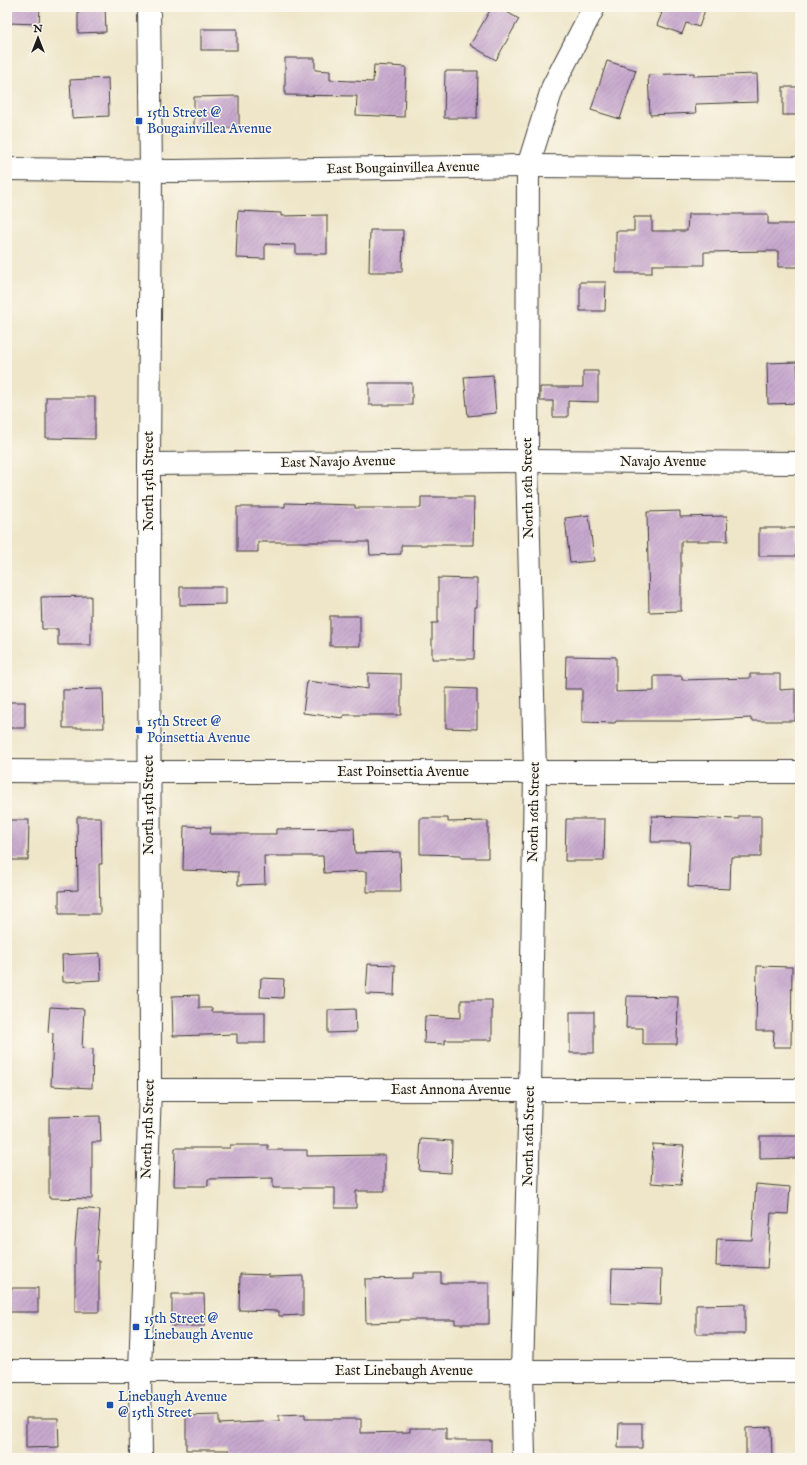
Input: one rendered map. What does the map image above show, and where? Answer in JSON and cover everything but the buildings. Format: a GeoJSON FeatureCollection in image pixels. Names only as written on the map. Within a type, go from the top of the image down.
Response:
{"type":"FeatureCollection","features":[{"type":"Feature","properties":{"kind":"street","name":"North 15th Street"},"geometry":{"type":"LineString","coordinates":[[141,1458],[140,1371],[150,1090],[150,7]]}},
{"type":"Feature","properties":{"kind":"street","name":"North 16th Street"},"geometry":{"type":"LineString","coordinates":[[524,1458],[522,1371],[530,1090],[535,772],[527,461],[528,166],[554,86],[594,7]]}},
{"type":"Feature","properties":{"kind":"street","name":"East Bougainvillea Avenue"},"geometry":{"type":"LineString","coordinates":[[7,169],[151,171],[528,166],[800,168]]}},
{"type":"Feature","properties":{"kind":"street","name":"Navajo Avenue"},"geometry":{"type":"LineString","coordinates":[[527,461],[800,463]]}},
{"type":"Feature","properties":{"kind":"street","name":"East Navajo Avenue"},"geometry":{"type":"LineString","coordinates":[[149,464],[527,461]]}},
{"type":"Feature","properties":{"kind":"street","name":"East Poinsettia Avenue"},"geometry":{"type":"LineString","coordinates":[[7,771],[800,772]]}},
{"type":"Feature","properties":{"kind":"street","name":"East Annona Avenue"},"geometry":{"type":"LineString","coordinates":[[150,1090],[800,1090]]}},
{"type":"Feature","properties":{"kind":"street","name":"East Linebaugh Avenue"},"geometry":{"type":"LineString","coordinates":[[7,1371],[800,1371]]}},
{"type":"Feature","properties":{"kind":"place","name":"15th Street @ Bougainvillea Avenue"},"geometry":{"type":"Point","coordinates":[139,121]}},
{"type":"Feature","properties":{"kind":"place","name":"15th Street @ Poinsettia Avenue"},"geometry":{"type":"Point","coordinates":[139,730]}},
{"type":"Feature","properties":{"kind":"place","name":"15th Street @ Linebaugh Avenue"},"geometry":{"type":"Point","coordinates":[136,1327]}},
{"type":"Feature","properties":{"kind":"place","name":"Linebaugh Avenue @ 15th Street"},"geometry":{"type":"Point","coordinates":[110,1405]}}]}
